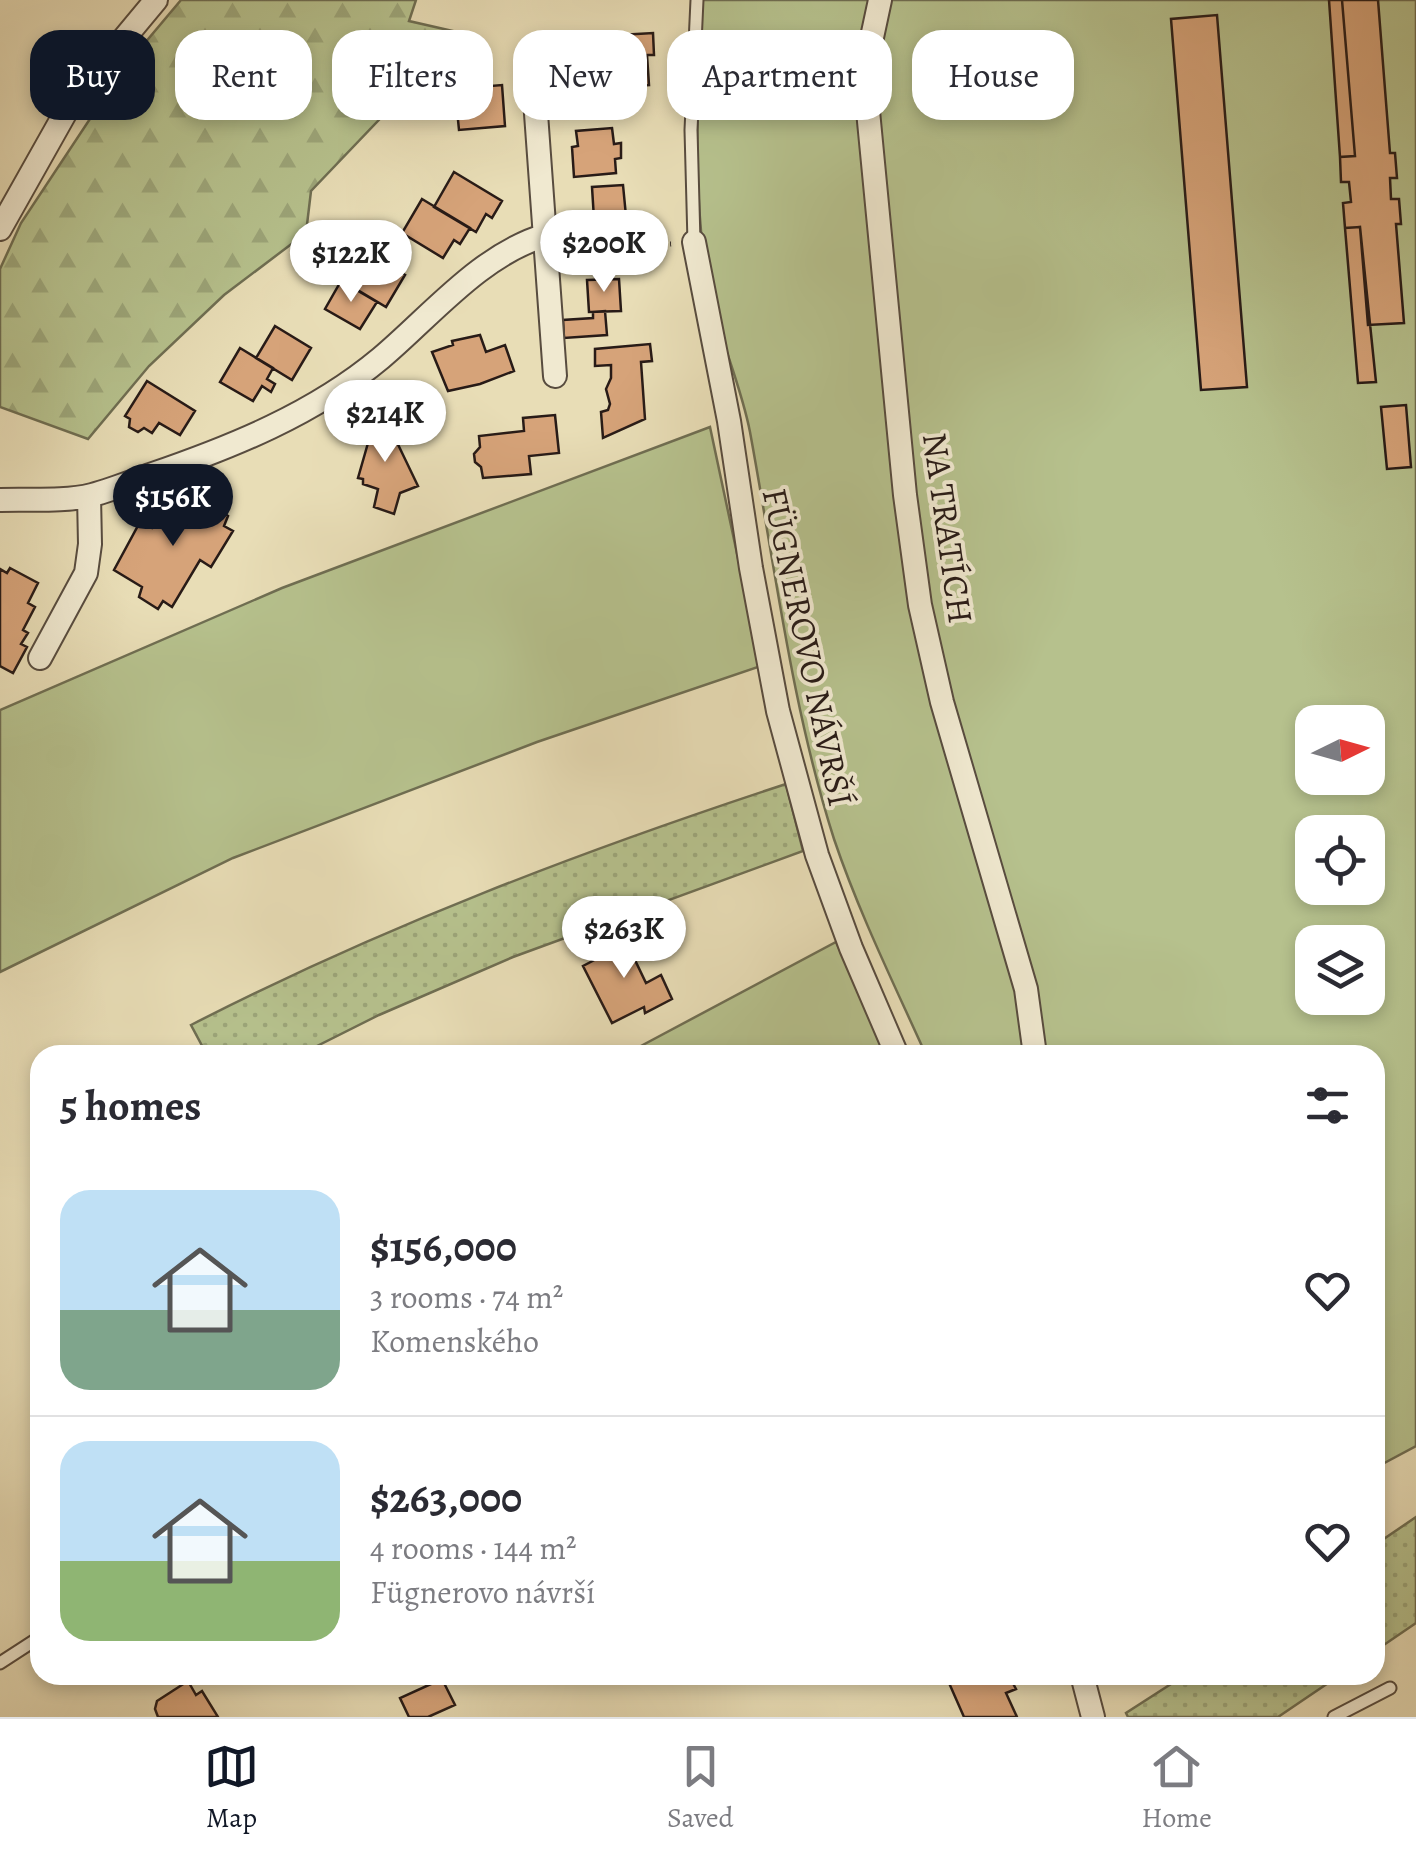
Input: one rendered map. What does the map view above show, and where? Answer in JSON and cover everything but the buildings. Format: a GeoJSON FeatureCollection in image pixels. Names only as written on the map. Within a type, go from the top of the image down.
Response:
{"type":"FeatureCollection","features":[{"type":"Feature","properties":{"kind":"street"},"geometry":{"type":"LineString","coordinates":[[0,229],[72,102],[156,0]]}},
{"type":"Feature","properties":{"kind":"street","name":"NA TRATÍCH"},"geometry":{"type":"LineString","coordinates":[[880,0],[871,42],[868,111],[905,495],[920,605],[942,702],[1026,989],[1034,1045]]}},
{"type":"Feature","properties":{"kind":"street"},"geometry":{"type":"LineString","coordinates":[[537,120],[555,376]]}},
{"type":"Feature","properties":{"kind":"street","name":"FÜGNEROVO NÁVRŠÍ"},"geometry":{"type":"LineString","coordinates":[[694,242],[778,711],[817,855],[850,948],[893,1045]]}},
{"type":"Feature","properties":{"kind":"street"},"geometry":{"type":"LineString","coordinates":[[0,500],[89,496],[192,461],[272,428],[377,361],[510,249],[547,245]]}},
{"type":"Feature","properties":{"kind":"street"},"geometry":{"type":"LineString","coordinates":[[40,658],[89,562],[89,496]]}},
{"type":"Feature","properties":{"kind":"street"},"geometry":{"type":"LineString","coordinates":[[1085,1685],[1093,1717]]}},
{"type":"Feature","properties":{"kind":"lane"},"geometry":{"type":"LineString","coordinates":[[694,242],[691,130],[696,0]]}},
{"type":"Feature","properties":{"kind":"lane"},"geometry":{"type":"LineString","coordinates":[[0,1663],[30,1644]]}},
{"type":"Feature","properties":{"kind":"lane"},"geometry":{"type":"LineString","coordinates":[[1334,1717],[1390,1688]]}},
{"type":"Feature","properties":{"kind":"path"},"geometry":{"type":"LineString","coordinates":[[547,245],[670,244]]}},
{"type":"Feature","properties":{"kind":"green space"},"geometry":{"type":"Polygon","coordinates":[[[181,0],[416,0],[409,21],[448,30],[332,30],[332,120],[379,120],[311,191],[306,233],[224,295],[149,366],[88,439],[0,407],[0,269],[21,223],[89,120],[155,120],[155,31],[181,0]]]}},
{"type":"Feature","properties":{"kind":"green space"},"geometry":{"type":"Polygon","coordinates":[[[701,0],[1416,0],[1416,1446],[1385,1463],[1385,1045],[921,1045],[844,867],[819,789],[786,637],[750,432],[707,279],[698,175],[698,120],[892,120],[892,30],[700,30],[701,0]]]}},
{"type":"Feature","properties":{"kind":"green space"},"geometry":{"type":"Polygon","coordinates":[[[710,427],[761,666],[537,742],[233,858],[0,972],[0,710],[282,588],[710,427]]]}},
{"type":"Feature","properties":{"kind":"green space"},"geometry":{"type":"Polygon","coordinates":[[[786,784],[803,851],[513,957],[319,1045],[202,1045],[191,1025],[409,923],[634,836],[786,784]]]}},
{"type":"Feature","properties":{"kind":"green space"},"geometry":{"type":"Polygon","coordinates":[[[836,942],[884,1045],[643,1045],[836,942]]]}},
{"type":"Feature","properties":{"kind":"green space"},"geometry":{"type":"Polygon","coordinates":[[[1416,1517],[1416,1623],[1385,1644],[1385,1538],[1416,1517]]]}},
{"type":"Feature","properties":{"kind":"green space"},"geometry":{"type":"Polygon","coordinates":[[[1169,1685],[1325,1685],[1278,1717],[1128,1717],[1126,1713],[1169,1685]]]}}]}
